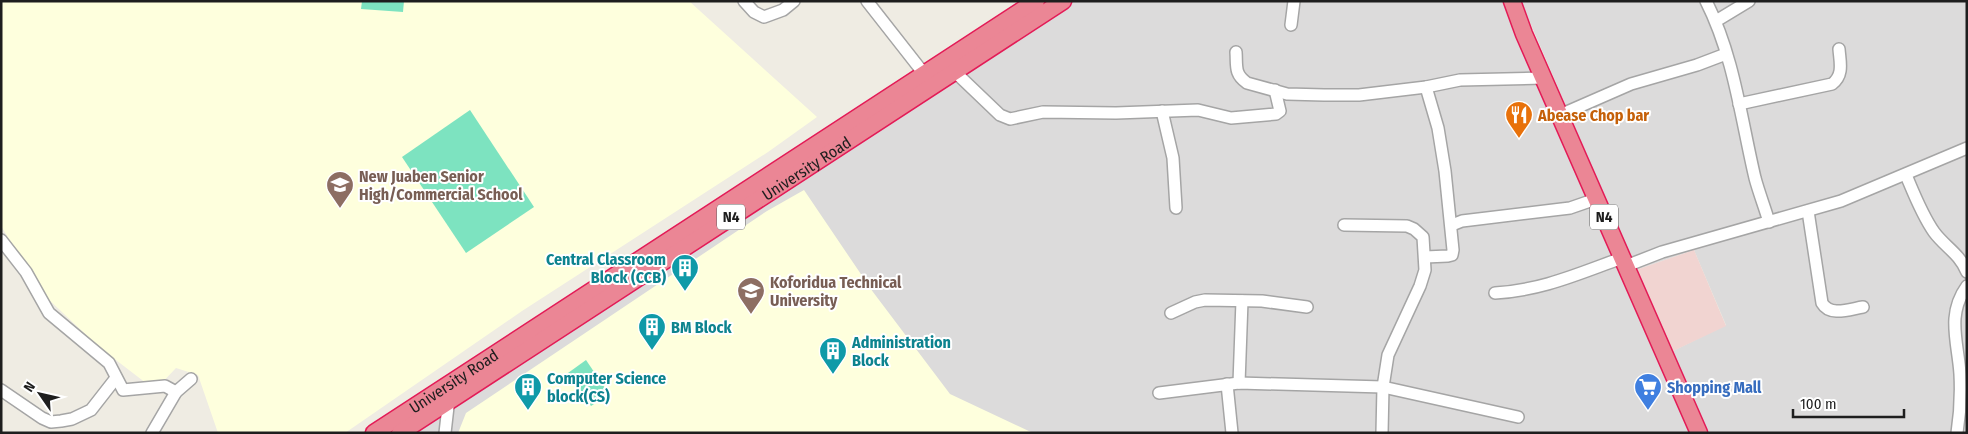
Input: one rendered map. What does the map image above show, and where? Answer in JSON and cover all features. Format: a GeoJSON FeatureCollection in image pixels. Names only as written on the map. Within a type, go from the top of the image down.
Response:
{"type":"FeatureCollection","features":[{"type":"Feature","properties":{"kind":"highway","name":"University Road"},"geometry":{"type":"LineString","coordinates":[[374,433],[1036,1]]}},
{"type":"Feature","properties":{"kind":"highway","name":"University Road"},"geometry":{"type":"LineString","coordinates":[[400,433],[1063,1]]}},
{"type":"Feature","properties":{"kind":"highway","name":"N4"},"geometry":{"type":"LineString","coordinates":[[1513,2],[1543,78],[1699,433]]}},
{"type":"Feature","properties":{"kind":"street"},"geometry":{"type":"LineString","coordinates":[[744,1],[754,12],[764,17],[783,10],[794,1]]}},
{"type":"Feature","properties":{"kind":"street"},"geometry":{"type":"LineString","coordinates":[[867,1],[925,75]]}},
{"type":"Feature","properties":{"kind":"street"},"geometry":{"type":"LineString","coordinates":[[1291,25],[1294,1]]}},
{"type":"Feature","properties":{"kind":"street"},"geometry":{"type":"LineString","coordinates":[[1706,1],[1716,21],[1726,54],[1755,179],[1769,222]]}},
{"type":"Feature","properties":{"kind":"street"},"geometry":{"type":"LineString","coordinates":[[1716,21],[1749,1]]}},
{"type":"Feature","properties":{"kind":"street"},"geometry":{"type":"LineString","coordinates":[[1739,104],[1832,84],[1841,74],[1838,49]]}},
{"type":"Feature","properties":{"kind":"street"},"geometry":{"type":"LineString","coordinates":[[1236,52],[1238,74],[1242,79],[1247,83],[1286,94],[1350,95],[1426,87],[1460,80],[1543,78]]}},
{"type":"Feature","properties":{"kind":"street"},"geometry":{"type":"LineString","coordinates":[[1560,115],[1631,84],[1726,54]]}},
{"type":"Feature","properties":{"kind":"street"},"geometry":{"type":"LineString","coordinates":[[954,71],[1004,118],[1010,119],[1042,112],[1116,113],[1198,110],[1230,118],[1276,114],[1280,111],[1275,90]]}},
{"type":"Feature","properties":{"kind":"street"},"geometry":{"type":"LineString","coordinates":[[1425,257],[1448,256],[1452,254],[1452,225],[1445,171],[1438,128],[1426,87]]}},
{"type":"Feature","properties":{"kind":"street"},"geometry":{"type":"LineString","coordinates":[[1162,111],[1173,158],[1176,208]]}},
{"type":"Feature","properties":{"kind":"street"},"geometry":{"type":"LineString","coordinates":[[1495,293],[1522,291],[1552,284],[1624,262],[1808,212],[1906,175],[1967,148]]}},
{"type":"Feature","properties":{"kind":"street"},"geometry":{"type":"LineString","coordinates":[[1906,175],[1925,218],[1935,233],[1963,262],[1967,272]]}},
{"type":"Feature","properties":{"kind":"street"},"geometry":{"type":"LineString","coordinates":[[1452,225],[1462,221],[1570,208],[1596,199]]}},
{"type":"Feature","properties":{"kind":"street"},"geometry":{"type":"LineString","coordinates":[[1808,212],[1822,303],[1825,308],[1832,312],[1863,307]]}},
{"type":"Feature","properties":{"kind":"street"},"geometry":{"type":"LineString","coordinates":[[1344,226],[1407,226],[1423,237],[1425,270],[1420,286],[1388,354],[1382,387],[1382,433]]}},
{"type":"Feature","properties":{"kind":"street"},"geometry":{"type":"LineString","coordinates":[[1,240],[26,272],[49,313],[109,363],[123,390],[165,386],[176,392]]}},
{"type":"Feature","properties":{"kind":"street"},"geometry":{"type":"LineString","coordinates":[[1957,433],[1964,374],[1954,315],[1958,301],[1967,286]]}},
{"type":"Feature","properties":{"kind":"street"},"geometry":{"type":"LineString","coordinates":[[1171,313],[1195,302],[1205,300],[1270,302],[1307,307]]}},
{"type":"Feature","properties":{"kind":"street"},"geometry":{"type":"LineString","coordinates":[[1239,382],[1242,301]]}},
{"type":"Feature","properties":{"kind":"street"},"geometry":{"type":"LineString","coordinates":[[1,390],[42,418],[52,422],[72,419],[91,410],[116,378]]}},
{"type":"Feature","properties":{"kind":"street"},"geometry":{"type":"LineString","coordinates":[[152,433],[176,392],[191,379]]}},
{"type":"Feature","properties":{"kind":"street"},"geometry":{"type":"LineString","coordinates":[[1159,393],[1239,382],[1382,387],[1518,417]]}},
{"type":"Feature","properties":{"kind":"street"},"geometry":{"type":"LineString","coordinates":[[445,433],[449,384]]}},
{"type":"Feature","properties":{"kind":"street"},"geometry":{"type":"LineString","coordinates":[[1227,384],[1232,433]]}},
{"type":"Feature","properties":{"kind":"shaded area","name":"New Juaben Senior High/Commercial School"},"geometry":{"type":"Polygon","coordinates":[[[1,1],[689,1],[817,117],[768,152],[522,311],[345,433],[218,433],[198,375],[176,368],[155,390],[99,347],[45,296],[1,226],[1,1]]]}},
{"type":"Feature","properties":{"kind":"shaded area"},"geometry":{"type":"Polygon","coordinates":[[[1074,1],[1507,1],[1693,433],[407,433],[493,378],[1074,1]]]}},
{"type":"Feature","properties":{"kind":"shaded area"},"geometry":{"type":"Polygon","coordinates":[[[1521,1],[1967,1],[1967,433],[1707,433],[1671,352],[1726,325],[1694,250],[1636,270],[1521,1]]]}},
{"type":"Feature","properties":{"kind":"shaded area","name":"Koforidua Technical University"},"geometry":{"type":"Polygon","coordinates":[[[804,190],[873,292],[950,394],[1033,433],[458,433],[466,413],[767,211],[804,190]]]}},
{"type":"Feature","properties":{"kind":"shaded area"},"geometry":{"type":"Polygon","coordinates":[[[1694,250],[1726,326],[1671,352],[1636,270],[1694,250]]]}},
{"type":"Feature","properties":{"kind":"green space"},"geometry":{"type":"Polygon","coordinates":[[[362,1],[404,1],[403,12],[361,9],[362,1]]]}},
{"type":"Feature","properties":{"kind":"green space"},"geometry":{"type":"Polygon","coordinates":[[[470,110],[534,207],[466,253],[402,157],[470,110]]]}},
{"type":"Feature","properties":{"kind":"green space"},"geometry":{"type":"Polygon","coordinates":[[[586,360],[609,394],[591,406],[568,373],[586,360]]]}},
{"type":"Feature","properties":{"kind":"place","name":"Abease Chop bar"},"geometry":{"type":"Point","coordinates":[1519,139]}},
{"type":"Feature","properties":{"kind":"place","name":"New Juaben Senior High/Commercial School"},"geometry":{"type":"Point","coordinates":[340,209]}},
{"type":"Feature","properties":{"kind":"place","name":"Central Classroom Block (CCB)"},"geometry":{"type":"Point","coordinates":[685,292]}},
{"type":"Feature","properties":{"kind":"place","name":"Koforidua Technical University"},"geometry":{"type":"Point","coordinates":[751,315]}},
{"type":"Feature","properties":{"kind":"place","name":"BM Block"},"geometry":{"type":"Point","coordinates":[652,351]}},
{"type":"Feature","properties":{"kind":"place","name":"Administration Block"},"geometry":{"type":"Point","coordinates":[833,375]}},
{"type":"Feature","properties":{"kind":"place","name":"Computer Science block(CS)"},"geometry":{"type":"Point","coordinates":[528,411]}},
{"type":"Feature","properties":{"kind":"place","name":"Shopping Mall"},"geometry":{"type":"Point","coordinates":[1648,411]}}]}
